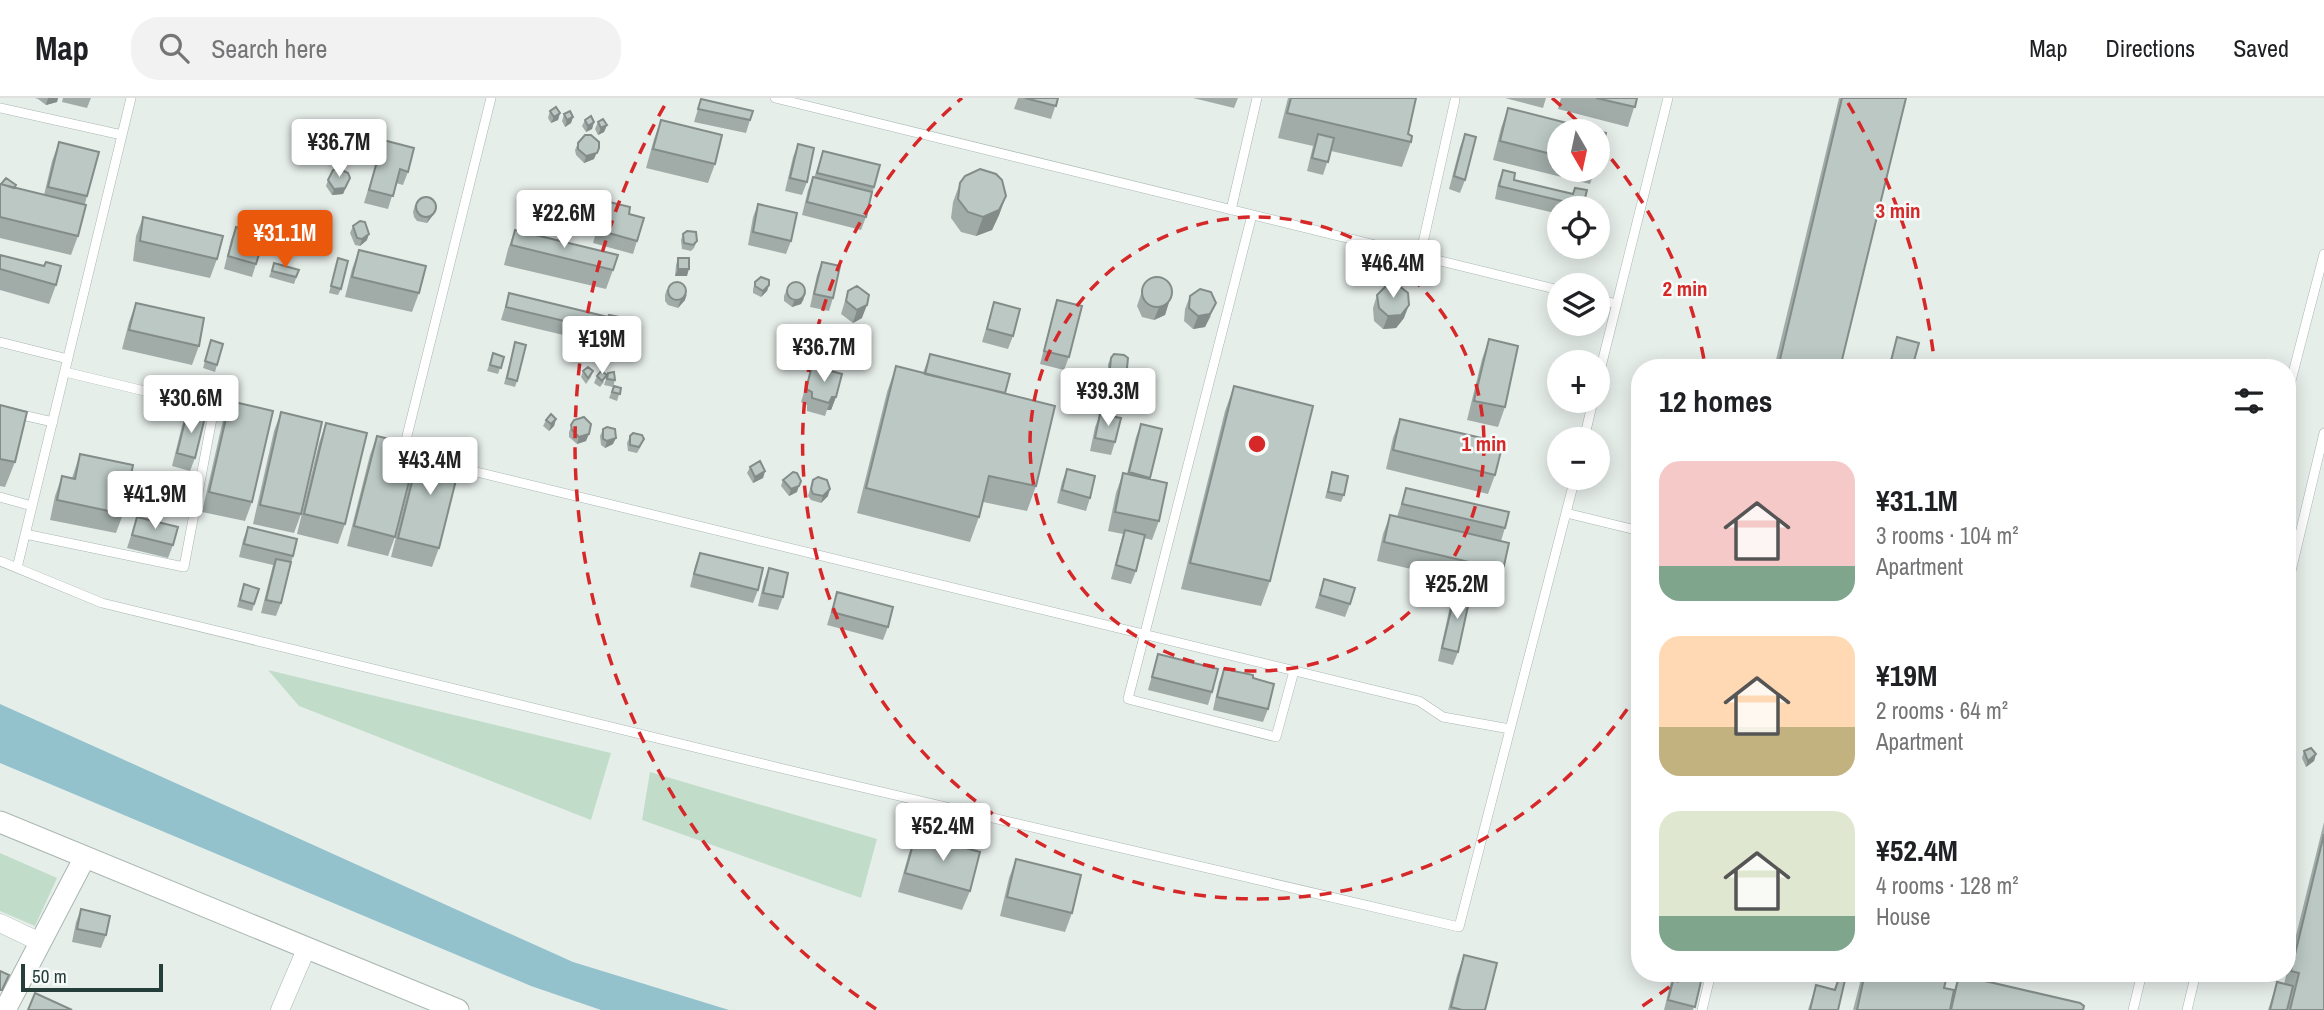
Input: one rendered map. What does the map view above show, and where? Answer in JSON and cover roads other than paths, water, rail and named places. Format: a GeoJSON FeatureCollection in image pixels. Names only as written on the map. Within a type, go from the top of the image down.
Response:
{"type":"FeatureCollection","features":[{"type":"Feature","properties":{"kind":"street"},"geometry":{"type":"LineString","coordinates":[[0,822],[458,1010]]}},
{"type":"Feature","properties":{"kind":"street"},"geometry":{"type":"LineString","coordinates":[[5,1010],[85,857]]}},
{"type":"Feature","properties":{"kind":"street"},"geometry":{"type":"LineString","coordinates":[[0,923],[40,942]]}},
{"type":"Feature","properties":{"kind":"street"},"geometry":{"type":"LineString","coordinates":[[280,1010],[307,947]]}},
{"type":"Feature","properties":{"kind":"lane"},"geometry":{"type":"LineString","coordinates":[[17,568],[131,98]]}},
{"type":"Feature","properties":{"kind":"lane"},"geometry":{"type":"LineString","coordinates":[[402,454],[491,98]]}},
{"type":"Feature","properties":{"kind":"lane"},"geometry":{"type":"LineString","coordinates":[[775,98],[1547,287]]}},
{"type":"Feature","properties":{"kind":"lane"},"geometry":{"type":"LineString","coordinates":[[1231,210],[1257,98]]}},
{"type":"Feature","properties":{"kind":"lane"},"geometry":{"type":"LineString","coordinates":[[1605,350],[1668,98]]}},
{"type":"Feature","properties":{"kind":"lane"},"geometry":{"type":"LineString","coordinates":[[1420,256],[1455,100]]}},
{"type":"Feature","properties":{"kind":"lane"},"geometry":{"type":"LineString","coordinates":[[0,108],[122,135]]}},
{"type":"Feature","properties":{"kind":"lane"},"geometry":{"type":"LineString","coordinates":[[1252,215],[1128,699],[1276,737],[1294,671]]}},
{"type":"Feature","properties":{"kind":"lane"},"geometry":{"type":"LineString","coordinates":[[2296,361],[2324,254]]}},
{"type":"Feature","properties":{"kind":"lane"},"geometry":{"type":"LineString","coordinates":[[1610,302],[1616,304]]}},
{"type":"Feature","properties":{"kind":"lane"},"geometry":{"type":"LineString","coordinates":[[0,342],[68,359]]}},
{"type":"Feature","properties":{"kind":"lane"},"geometry":{"type":"LineString","coordinates":[[65,372],[241,414]]}},
{"type":"Feature","properties":{"kind":"lane"},"geometry":{"type":"LineString","coordinates":[[25,534],[184,567],[215,408]]}},
{"type":"Feature","properties":{"kind":"lane"},"geometry":{"type":"LineString","coordinates":[[0,410],[53,422]]}},
{"type":"Feature","properties":{"kind":"lane"},"geometry":{"type":"LineString","coordinates":[[2296,550],[2324,433]]}},
{"type":"Feature","properties":{"kind":"lane"},"geometry":{"type":"LineString","coordinates":[[389,450],[416,457]]}},
{"type":"Feature","properties":{"kind":"lane"},"geometry":{"type":"LineString","coordinates":[[443,463],[1419,701],[1443,717],[1510,729]]}},
{"type":"Feature","properties":{"kind":"lane"},"geometry":{"type":"LineString","coordinates":[[0,561],[102,603],[784,769],[1459,927],[1572,490]]}},
{"type":"Feature","properties":{"kind":"lane"},"geometry":{"type":"LineString","coordinates":[[0,497],[32,506]]}},
{"type":"Feature","properties":{"kind":"lane"},"geometry":{"type":"LineString","coordinates":[[1566,513],[1631,529]]}},
{"type":"Feature","properties":{"kind":"lane"},"geometry":{"type":"LineString","coordinates":[[1702,1010],[1709,982]]}},
{"type":"Feature","properties":{"kind":"lane"},"geometry":{"type":"LineString","coordinates":[[2133,1010],[2140,982]]}},
{"type":"Feature","properties":{"kind":"lane"},"geometry":{"type":"LineString","coordinates":[[2187,1010],[2194,982]]}},
{"type":"Feature","properties":{"kind":"water"},"geometry":{"type":"Polygon","coordinates":[[[0,704],[573,962],[729,1010],[601,1010],[531,986],[0,763],[0,704]]]}}]}
